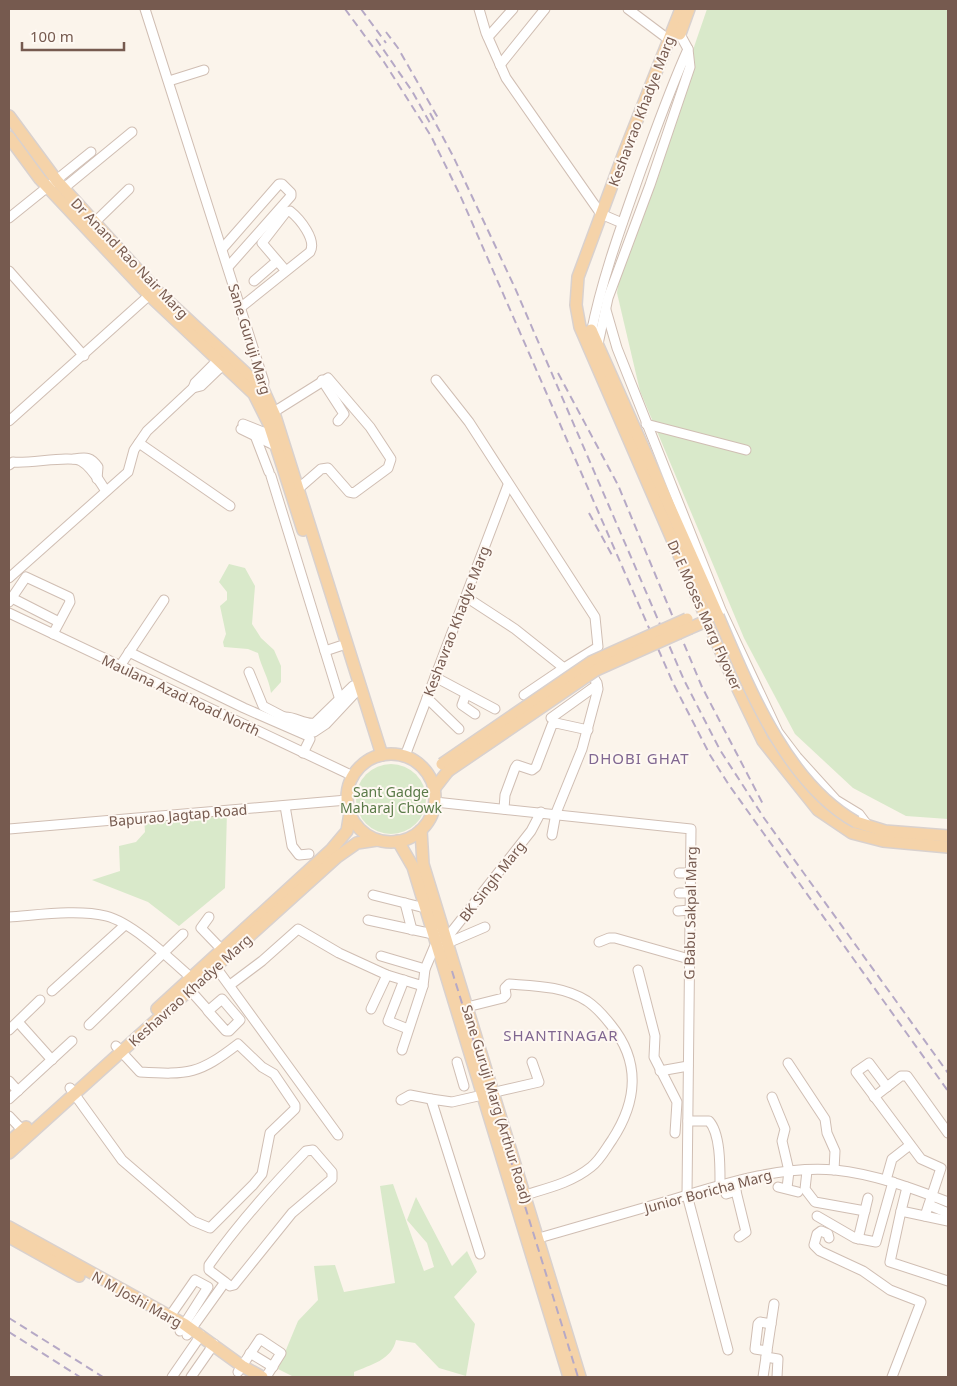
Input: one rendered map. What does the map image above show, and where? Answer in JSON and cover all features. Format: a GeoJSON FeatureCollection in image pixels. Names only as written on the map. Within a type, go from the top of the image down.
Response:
{"type":"FeatureCollection","features":[{"type":"Feature","properties":{"kind":"main road","name":"Keshavrao Khadye Marg"},"geometry":{"type":"LineString","coordinates":[[677,29],[680,9]]}},
{"type":"Feature","properties":{"kind":"main road","name":"Keshavrao Khadye Marg"},"geometry":{"type":"LineString","coordinates":[[578,277],[668,40],[689,9]]}},
{"type":"Feature","properties":{"kind":"main road","name":"Dr Anand Rao Nair Marg"},"geometry":{"type":"LineString","coordinates":[[9,116],[57,186],[153,292],[259,392]]}},
{"type":"Feature","properties":{"kind":"main road","name":"Dr Anand Rao Nair Marg"},"geometry":{"type":"LineString","coordinates":[[9,137],[95,222],[153,292]]}},
{"type":"Feature","properties":{"kind":"main road","name":"Dr E Moses Marg Flyover"},"geometry":{"type":"LineString","coordinates":[[578,277],[576,304],[580,327],[594,349],[710,614],[763,742],[824,815],[852,833],[883,841],[948,847]]}},
{"type":"Feature","properties":{"kind":"main road","name":"Dr E Moses Marg Flyover"},"geometry":{"type":"LineString","coordinates":[[592,330],[594,349]]}},
{"type":"Feature","properties":{"kind":"main road","name":"Sane Guruji Marg"},"geometry":{"type":"LineString","coordinates":[[259,392],[270,415],[298,489],[303,517]]}},
{"type":"Feature","properties":{"kind":"main road","name":"Sane Guruji Marg"},"geometry":{"type":"LineString","coordinates":[[270,415],[274,441],[303,517],[332,607],[354,690],[379,756]]}},
{"type":"Feature","properties":{"kind":"main road","name":"Dr E Moses Marg Flyover"},"geometry":{"type":"LineString","coordinates":[[710,614],[773,735],[792,761],[832,807],[856,822],[885,831],[948,836]]}},
{"type":"Feature","properties":{"kind":"main road"},"geometry":{"type":"LineString","coordinates":[[434,789],[445,768],[591,662],[710,614]]}},
{"type":"Feature","properties":{"kind":"main road","name":"Sane Guruji Marg"},"geometry":{"type":"LineString","coordinates":[[341,641],[379,756]]}},
{"type":"Feature","properties":{"kind":"main road"},"geometry":{"type":"LineString","coordinates":[[379,756],[405,756],[421,766],[429,777],[434,789],[435,802],[430,818],[421,830],[410,837],[398,841],[378,840],[366,834],[356,825],[350,813],[347,800],[353,776],[357,769],[379,756]]}},
{"type":"Feature","properties":{"kind":"main road"},"geometry":{"type":"LineString","coordinates":[[421,766],[445,768]]}},
{"type":"Feature","properties":{"kind":"main road","name":"Keshavrao Khadye Marg"},"geometry":{"type":"LineString","coordinates":[[225,953],[331,850],[347,831],[350,813]]}},
{"type":"Feature","properties":{"kind":"main road","name":"Sane Guruji Marg (Arthur Road)"},"geometry":{"type":"LineString","coordinates":[[421,830],[424,886],[431,913],[467,1007],[488,1095],[533,1240]]}},
{"type":"Feature","properties":{"kind":"main road","name":"Keshavrao Khadye Marg"},"geometry":{"type":"LineString","coordinates":[[9,1154],[25,1133],[193,984],[213,963],[337,857],[356,843],[378,840]]}},
{"type":"Feature","properties":{"kind":"main road","name":"Sane Guruji Marg (Arthur Road)"},"geometry":{"type":"LineString","coordinates":[[398,841],[424,886]]}},
{"type":"Feature","properties":{"kind":"main road","name":"Sane Guruji Marg (Arthur Road)"},"geometry":{"type":"LineString","coordinates":[[441,940],[472,1062],[488,1095],[524,1195],[537,1256],[562,1338],[569,1377]]}},
{"type":"Feature","properties":{"kind":"main road","name":"Keshavrao Khadye Marg"},"geometry":{"type":"LineString","coordinates":[[9,1142],[25,1133]]}},
{"type":"Feature","properties":{"kind":"main road","name":"N M Joshi Marg"},"geometry":{"type":"LineString","coordinates":[[9,1227],[33,1244],[85,1275],[190,1330],[249,1374]]}},
{"type":"Feature","properties":{"kind":"main road","name":"N M Joshi Marg"},"geometry":{"type":"LineString","coordinates":[[9,1236],[33,1244]]}},
{"type":"Feature","properties":{"kind":"main road","name":"Sane Guruji Marg (Arthur Road)"},"geometry":{"type":"LineString","coordinates":[[562,1338],[580,1377]]}},
{"type":"Feature","properties":{"kind":"street","name":"Sane Guruji Marg"},"geometry":{"type":"LineString","coordinates":[[145,9],[264,382],[259,392]]}},
{"type":"Feature","properties":{"kind":"street"},"geometry":{"type":"LineString","coordinates":[[488,37],[513,9]]}},
{"type":"Feature","properties":{"kind":"street"},"geometry":{"type":"LineString","coordinates":[[500,65],[545,9]]}},
{"type":"Feature","properties":{"kind":"street"},"geometry":{"type":"LineString","coordinates":[[628,9],[668,40]]}},
{"type":"Feature","properties":{"kind":"street"},"geometry":{"type":"LineString","coordinates":[[481,10],[488,37],[506,78],[601,214],[622,223]]}},
{"type":"Feature","properties":{"kind":"street"},"geometry":{"type":"LineString","coordinates":[[594,349],[608,298],[690,67],[688,49],[677,29]]}},
{"type":"Feature","properties":{"kind":"street"},"geometry":{"type":"LineString","coordinates":[[592,330],[597,300],[622,223],[674,81],[688,49]]}},
{"type":"Feature","properties":{"kind":"street"},"geometry":{"type":"LineString","coordinates":[[169,81],[204,70]]}},
{"type":"Feature","properties":{"kind":"street"},"geometry":{"type":"LineString","coordinates":[[9,218],[132,132]]}},
{"type":"Feature","properties":{"kind":"street"},"geometry":{"type":"LineString","coordinates":[[57,186],[91,152]]}},
{"type":"Feature","properties":{"kind":"street"},"geometry":{"type":"LineString","coordinates":[[222,249],[279,184],[282,184],[291,193],[291,196],[228,267]]}},
{"type":"Feature","properties":{"kind":"street"},"geometry":{"type":"LineString","coordinates":[[95,222],[129,189]]}},
{"type":"Feature","properties":{"kind":"street"},"geometry":{"type":"LineString","coordinates":[[240,308],[310,252],[313,244],[290,211],[286,212],[262,243],[286,271]]}},
{"type":"Feature","properties":{"kind":"street"},"geometry":{"type":"LineString","coordinates":[[254,280],[277,261]]}},
{"type":"Feature","properties":{"kind":"street"},"geometry":{"type":"LineString","coordinates":[[9,271],[84,356]]}},
{"type":"Feature","properties":{"kind":"street"},"geometry":{"type":"LineString","coordinates":[[10,418],[84,356],[153,292]]}},
{"type":"Feature","properties":{"kind":"street"},"geometry":{"type":"LineString","coordinates":[[606,310],[617,348],[646,424],[721,610],[778,732],[797,757],[836,800],[859,814],[868,826]]}},
{"type":"Feature","properties":{"kind":"street"},"geometry":{"type":"LineString","coordinates":[[9,578],[128,472],[139,443],[147,431],[193,388],[201,386],[224,361]]}},
{"type":"Feature","properties":{"kind":"street"},"geometry":{"type":"LineString","coordinates":[[270,415],[322,380],[328,378],[332,380],[370,427],[391,462],[388,468],[354,493],[349,492],[328,468],[322,469],[298,489]]}},
{"type":"Feature","properties":{"kind":"street"},"geometry":{"type":"LineString","coordinates":[[322,380],[344,414],[338,421]]}},
{"type":"Feature","properties":{"kind":"street"},"geometry":{"type":"LineString","coordinates":[[436,380],[468,422],[595,618],[598,647],[524,695]]}},
{"type":"Feature","properties":{"kind":"street"},"geometry":{"type":"LineString","coordinates":[[646,424],[746,450]]}},
{"type":"Feature","properties":{"kind":"street"},"geometry":{"type":"LineString","coordinates":[[241,426],[274,441],[256,438],[241,426]]}},
{"type":"Feature","properties":{"kind":"street"},"geometry":{"type":"LineString","coordinates":[[256,438],[286,523],[340,700]]}},
{"type":"Feature","properties":{"kind":"street"},"geometry":{"type":"LineString","coordinates":[[139,443],[230,506]]}},
{"type":"Feature","properties":{"kind":"street"},"geometry":{"type":"LineString","coordinates":[[9,465],[13,462],[31,463],[74,459],[81,461],[98,479],[106,491]]}},
{"type":"Feature","properties":{"kind":"street","name":"Keshavrao Khadye Marg"},"geometry":{"type":"LineString","coordinates":[[405,756],[508,485]]}},
{"type":"Feature","properties":{"kind":"street"},"geometry":{"type":"LineString","coordinates":[[286,523],[303,517]]}},
{"type":"Feature","properties":{"kind":"street"},"geometry":{"type":"LineString","coordinates":[[53,634],[70,602],[69,597],[26,577],[10,600],[59,622]]}},
{"type":"Feature","properties":{"kind":"street"},"geometry":{"type":"LineString","coordinates":[[466,597],[515,629],[564,668]]}},
{"type":"Feature","properties":{"kind":"street"},"geometry":{"type":"LineString","coordinates":[[120,666],[164,600]]}},
{"type":"Feature","properties":{"kind":"street","name":"Maulana Azad Road North"},"geometry":{"type":"LineString","coordinates":[[9,613],[353,776]]}},
{"type":"Feature","properties":{"kind":"street"},"geometry":{"type":"LineString","coordinates":[[325,651],[341,641]]}},
{"type":"Feature","properties":{"kind":"street"},"geometry":{"type":"LineString","coordinates":[[129,652],[240,706],[309,736],[303,753]]}},
{"type":"Feature","properties":{"kind":"street"},"geometry":{"type":"LineString","coordinates":[[552,836],[556,813],[588,730],[598,685],[581,658]]}},
{"type":"Feature","properties":{"kind":"street"},"geometry":{"type":"LineString","coordinates":[[249,672],[264,706],[284,717],[287,722],[305,731],[314,732],[326,724],[354,690]]}},
{"type":"Feature","properties":{"kind":"street"},"geometry":{"type":"LineString","coordinates":[[435,677],[495,708]]}},
{"type":"Feature","properties":{"kind":"street"},"geometry":{"type":"LineString","coordinates":[[552,718],[598,685]]}},
{"type":"Feature","properties":{"kind":"street"},"geometry":{"type":"LineString","coordinates":[[192,700],[199,686]]}},
{"type":"Feature","properties":{"kind":"street"},"geometry":{"type":"LineString","coordinates":[[284,717],[288,716],[307,724],[316,723],[340,700],[354,690]]}},
{"type":"Feature","properties":{"kind":"street"},"geometry":{"type":"LineString","coordinates":[[466,694],[462,705],[475,714]]}},
{"type":"Feature","properties":{"kind":"street"},"geometry":{"type":"LineString","coordinates":[[427,698],[459,729]]}},
{"type":"Feature","properties":{"kind":"street"},"geometry":{"type":"LineString","coordinates":[[234,720],[240,706]]}},
{"type":"Feature","properties":{"kind":"street"},"geometry":{"type":"LineString","coordinates":[[504,809],[505,795],[515,768],[517,765],[532,770],[536,767],[552,725],[556,723],[588,730]]}},
{"type":"Feature","properties":{"kind":"street","name":"Bapurao Jagtap Road"},"geometry":{"type":"LineString","coordinates":[[9,829],[347,800]]}},
{"type":"Feature","properties":{"kind":"street","name":"G Babu Sakpal Marg"},"geometry":{"type":"LineString","coordinates":[[435,802],[556,813],[691,829],[687,1195],[728,1350]]}},
{"type":"Feature","properties":{"kind":"street"},"geometry":{"type":"LineString","coordinates":[[285,806],[293,850],[299,855],[309,854]]}},
{"type":"Feature","properties":{"kind":"street","name":"BK Singh Marg"},"geometry":{"type":"LineString","coordinates":[[402,1050],[423,986],[425,969],[441,940],[531,831],[541,812]]}},
{"type":"Feature","properties":{"kind":"street"},"geometry":{"type":"LineString","coordinates":[[679,873],[690,873]]}},
{"type":"Feature","properties":{"kind":"street"},"geometry":{"type":"LineString","coordinates":[[679,893],[690,893]]}},
{"type":"Feature","properties":{"kind":"street"},"geometry":{"type":"LineString","coordinates":[[373,895],[406,903],[431,913]]}},
{"type":"Feature","properties":{"kind":"street"},"geometry":{"type":"LineString","coordinates":[[406,903],[412,930]]}},
{"type":"Feature","properties":{"kind":"street"},"geometry":{"type":"LineString","coordinates":[[678,911],[690,910]]}},
{"type":"Feature","properties":{"kind":"street"},"geometry":{"type":"LineString","coordinates":[[9,917],[87,913],[106,916],[126,925],[164,954],[193,984],[208,1011]]}},
{"type":"Feature","properties":{"kind":"street"},"geometry":{"type":"LineString","coordinates":[[209,917],[200,928],[225,953]]}},
{"type":"Feature","properties":{"kind":"street"},"geometry":{"type":"LineString","coordinates":[[368,920],[412,930],[441,940],[484,927]]}},
{"type":"Feature","properties":{"kind":"street"},"geometry":{"type":"LineString","coordinates":[[52,991],[126,925]]}},
{"type":"Feature","properties":{"kind":"street"},"geometry":{"type":"LineString","coordinates":[[230,985],[262,961],[298,929],[339,953],[387,975],[423,986]]}},
{"type":"Feature","properties":{"kind":"street"},"geometry":{"type":"LineString","coordinates":[[88,1025],[183,934]]}},
{"type":"Feature","properties":{"kind":"street"},"geometry":{"type":"LineString","coordinates":[[599,942],[615,938],[689,959]]}},
{"type":"Feature","properties":{"kind":"street"},"geometry":{"type":"LineString","coordinates":[[381,956],[425,969]]}},
{"type":"Feature","properties":{"kind":"street"},"geometry":{"type":"LineString","coordinates":[[213,963],[338,1135]]}},
{"type":"Feature","properties":{"kind":"street"},"geometry":{"type":"LineString","coordinates":[[638,970],[655,1036],[654,1057],[676,1102],[675,1133]]}},
{"type":"Feature","properties":{"kind":"street"},"geometry":{"type":"LineString","coordinates":[[371,1009],[387,975]]}},
{"type":"Feature","properties":{"kind":"street"},"geometry":{"type":"LineString","coordinates":[[404,980],[388,1021],[408,1029]]}},
{"type":"Feature","properties":{"kind":"street"},"geometry":{"type":"LineString","coordinates":[[467,1007],[503,998],[506,995],[505,988],[509,984],[546,986],[586,1001],[600,1013],[622,1039],[629,1058],[633,1080],[626,1118],[598,1160],[566,1182],[524,1195]]}},
{"type":"Feature","properties":{"kind":"street"},"geometry":{"type":"LineString","coordinates":[[9,1030],[40,1000]]}},
{"type":"Feature","properties":{"kind":"street"},"geometry":{"type":"LineString","coordinates":[[18,1022],[52,1060]]}},
{"type":"Feature","properties":{"kind":"street"},"geometry":{"type":"LineString","coordinates":[[9,1099],[72,1041]]}},
{"type":"Feature","properties":{"kind":"street"},"geometry":{"type":"LineString","coordinates":[[72,1091],[122,1160],[193,1220],[210,1228],[254,1185],[262,1174],[270,1133],[295,1109],[296,1105],[274,1074],[262,1067],[238,1044],[215,1062],[201,1068],[177,1074],[140,1072],[118,1049]]}},
{"type":"Feature","properties":{"kind":"street"},"geometry":{"type":"LineString","coordinates":[[464,1086],[458,1064],[472,1062]]}},
{"type":"Feature","properties":{"kind":"street"},"geometry":{"type":"LineString","coordinates":[[401,1100],[410,1095],[452,1102],[538,1082],[532,1062]]}},
{"type":"Feature","properties":{"kind":"street"},"geometry":{"type":"LineString","coordinates":[[788,1063],[823,1114],[827,1133],[835,1151],[834,1170]]}},
{"type":"Feature","properties":{"kind":"street"},"geometry":{"type":"LineString","coordinates":[[885,1084],[869,1063],[856,1072],[923,1161],[945,1169],[925,1216]]}},
{"type":"Feature","properties":{"kind":"street"},"geometry":{"type":"LineString","coordinates":[[660,1071],[688,1066]]}},
{"type":"Feature","properties":{"kind":"street"},"geometry":{"type":"LineString","coordinates":[[872,1094],[885,1084],[901,1076],[908,1076],[948,1133]]}},
{"type":"Feature","properties":{"kind":"street"},"geometry":{"type":"LineString","coordinates":[[9,1081],[18,1091]]}},
{"type":"Feature","properties":{"kind":"street"},"geometry":{"type":"LineString","coordinates":[[772,1097],[785,1129],[782,1141],[789,1171],[782,1188],[798,1192]]}},
{"type":"Feature","properties":{"kind":"street"},"geometry":{"type":"LineString","coordinates":[[431,1099],[480,1254]]}},
{"type":"Feature","properties":{"kind":"street"},"geometry":{"type":"LineString","coordinates":[[676,1102],[688,1102]]}},
{"type":"Feature","properties":{"kind":"street"},"geometry":{"type":"LineString","coordinates":[[823,1114],[832,1108]]}},
{"type":"Feature","properties":{"kind":"street"},"geometry":{"type":"LineString","coordinates":[[9,1116],[25,1133]]}},
{"type":"Feature","properties":{"kind":"street"},"geometry":{"type":"LineString","coordinates":[[688,1121],[711,1122],[719,1156],[723,1190]]}},
{"type":"Feature","properties":{"kind":"street"},"geometry":{"type":"LineString","coordinates":[[817,1216],[858,1239],[874,1242],[878,1240],[892,1158],[910,1145]]}},
{"type":"Feature","properties":{"kind":"street"},"geometry":{"type":"LineString","coordinates":[[314,1150],[332,1172],[332,1179],[292,1213],[234,1285],[230,1286],[225,1282],[209,1270],[209,1266],[236,1228],[269,1190],[306,1151],[314,1150]]}},
{"type":"Feature","properties":{"kind":"street","name":"Junior Boricha Marg"},"geometry":{"type":"LineString","coordinates":[[533,1240],[687,1195],[723,1190],[789,1171],[834,1170],[889,1181],[948,1202]]}},
{"type":"Feature","properties":{"kind":"street"},"geometry":{"type":"LineString","coordinates":[[806,1171],[805,1189],[815,1202],[865,1210]]}},
{"type":"Feature","properties":{"kind":"street"},"geometry":{"type":"LineString","coordinates":[[735,1187],[746,1232],[739,1237]]}},
{"type":"Feature","properties":{"kind":"street"},"geometry":{"type":"LineString","coordinates":[[907,1187],[891,1263],[948,1281]]}},
{"type":"Feature","properties":{"kind":"street"},"geometry":{"type":"LineString","coordinates":[[858,1239],[868,1198]]}},
{"type":"Feature","properties":{"kind":"street"},"geometry":{"type":"LineString","coordinates":[[929,1205],[948,1213]]}},
{"type":"Feature","properties":{"kind":"street"},"geometry":{"type":"LineString","coordinates":[[901,1211],[925,1216],[948,1213]]}},
{"type":"Feature","properties":{"kind":"street"},"geometry":{"type":"LineString","coordinates":[[829,1238],[828,1234],[821,1231],[817,1234],[814,1245],[820,1251],[863,1271],[890,1290],[921,1302],[892,1377]]}},
{"type":"Feature","properties":{"kind":"street"},"geometry":{"type":"LineString","coordinates":[[166,1317],[177,1306],[195,1280],[207,1286],[172,1377]]}},
{"type":"Feature","properties":{"kind":"street"},"geometry":{"type":"LineString","coordinates":[[190,1330],[225,1282]]}},
{"type":"Feature","properties":{"kind":"street"},"geometry":{"type":"LineString","coordinates":[[763,1377],[774,1304]]}},
{"type":"Feature","properties":{"kind":"street"},"geometry":{"type":"LineString","coordinates":[[177,1306],[190,1330]]}},
{"type":"Feature","properties":{"kind":"street"},"geometry":{"type":"LineString","coordinates":[[249,1374],[250,1353],[258,1340],[261,1339],[281,1352],[266,1377]]}},
{"type":"Feature","properties":{"kind":"street"},"geometry":{"type":"LineString","coordinates":[[191,1377],[214,1348]]}},
{"type":"Feature","properties":{"kind":"street"},"geometry":{"type":"LineString","coordinates":[[198,1377],[214,1348]]}},
{"type":"Feature","properties":{"kind":"street"},"geometry":{"type":"LineString","coordinates":[[250,1353],[273,1366]]}},
{"type":"Feature","properties":{"kind":"street"},"geometry":{"type":"LineString","coordinates":[[767,1354],[778,1359],[777,1377]]}},
{"type":"Feature","properties":{"kind":"green space"},"geometry":{"type":"Polygon","coordinates":[[[707,9],[948,9],[948,819],[906,816],[853,788],[795,734],[744,638],[640,391],[617,293],[622,257],[707,9]]]}},
{"type":"Feature","properties":{"kind":"green space"},"geometry":{"type":"Polygon","coordinates":[[[229,564],[245,568],[255,586],[252,624],[261,638],[274,650],[281,666],[281,682],[271,693],[258,653],[248,649],[224,647],[223,642],[226,634],[220,606],[227,600],[227,592],[219,582],[229,564]]]}},
{"type":"Feature","properties":{"kind":"green space","name":"Sant Gadge Maharaj Chowk"},"geometry":{"type":"Polygon","coordinates":[[[391,764],[404,767],[416,774],[423,786],[426,799],[423,812],[416,824],[404,831],[391,834],[378,831],[366,824],[359,812],[356,799],[359,786],[366,774],[378,767],[391,764]]]}},
{"type":"Feature","properties":{"kind":"green space"},"geometry":{"type":"Polygon","coordinates":[[[227,811],[225,888],[179,926],[148,902],[92,880],[120,871],[119,846],[136,842],[145,832],[144,818],[227,811]]]}},
{"type":"Feature","properties":{"kind":"green space"},"geometry":{"type":"Polygon","coordinates":[[[393,1184],[424,1271],[434,1267],[427,1243],[407,1220],[416,1197],[452,1266],[467,1251],[477,1272],[454,1297],[475,1324],[466,1376],[439,1368],[415,1343],[396,1340],[394,1347],[385,1357],[354,1372],[354,1377],[294,1377],[278,1369],[298,1321],[318,1300],[314,1266],[335,1265],[344,1292],[395,1283],[380,1186],[393,1184]]]}},
{"type":"Feature","properties":{"kind":"railway"},"geometry":{"type":"LineString","coordinates":[[345,9],[384,62],[431,136],[460,195],[673,683],[710,755],[729,785],[948,1091]]}},
{"type":"Feature","properties":{"kind":"railway"},"geometry":{"type":"LineString","coordinates":[[361,9],[386,43]]}},
{"type":"Feature","properties":{"kind":"railway"},"geometry":{"type":"LineString","coordinates":[[386,32],[398,48],[438,118]]}},
{"type":"Feature","properties":{"kind":"railway"},"geometry":{"type":"LineString","coordinates":[[376,39],[412,91],[430,123]]}},
{"type":"Feature","properties":{"kind":"railway"},"geometry":{"type":"LineString","coordinates":[[430,113],[453,156],[515,288],[684,680],[720,750],[764,818],[948,1073]]}},
{"type":"Feature","properties":{"kind":"railway"},"geometry":{"type":"LineString","coordinates":[[558,373],[618,485],[702,687],[764,806]]}},
{"type":"Feature","properties":{"kind":"railway"},"geometry":{"type":"LineString","coordinates":[[589,513],[613,557]]}},
{"type":"Feature","properties":{"kind":"railway"},"geometry":{"type":"LineString","coordinates":[[452,971],[578,1377]]}},
{"type":"Feature","properties":{"kind":"railway"},"geometry":{"type":"LineString","coordinates":[[9,1318],[103,1377]]}},
{"type":"Feature","properties":{"kind":"railway"},"geometry":{"type":"LineString","coordinates":[[9,1332],[80,1377]]}},
{"type":"Feature","properties":{"kind":"district","name":"DHOBI GHAT"},"geometry":{"type":"Point","coordinates":[639,758]}},
{"type":"Feature","properties":{"kind":"district","name":"SHANTINAGAR"},"geometry":{"type":"Point","coordinates":[561,1035]}}]}
